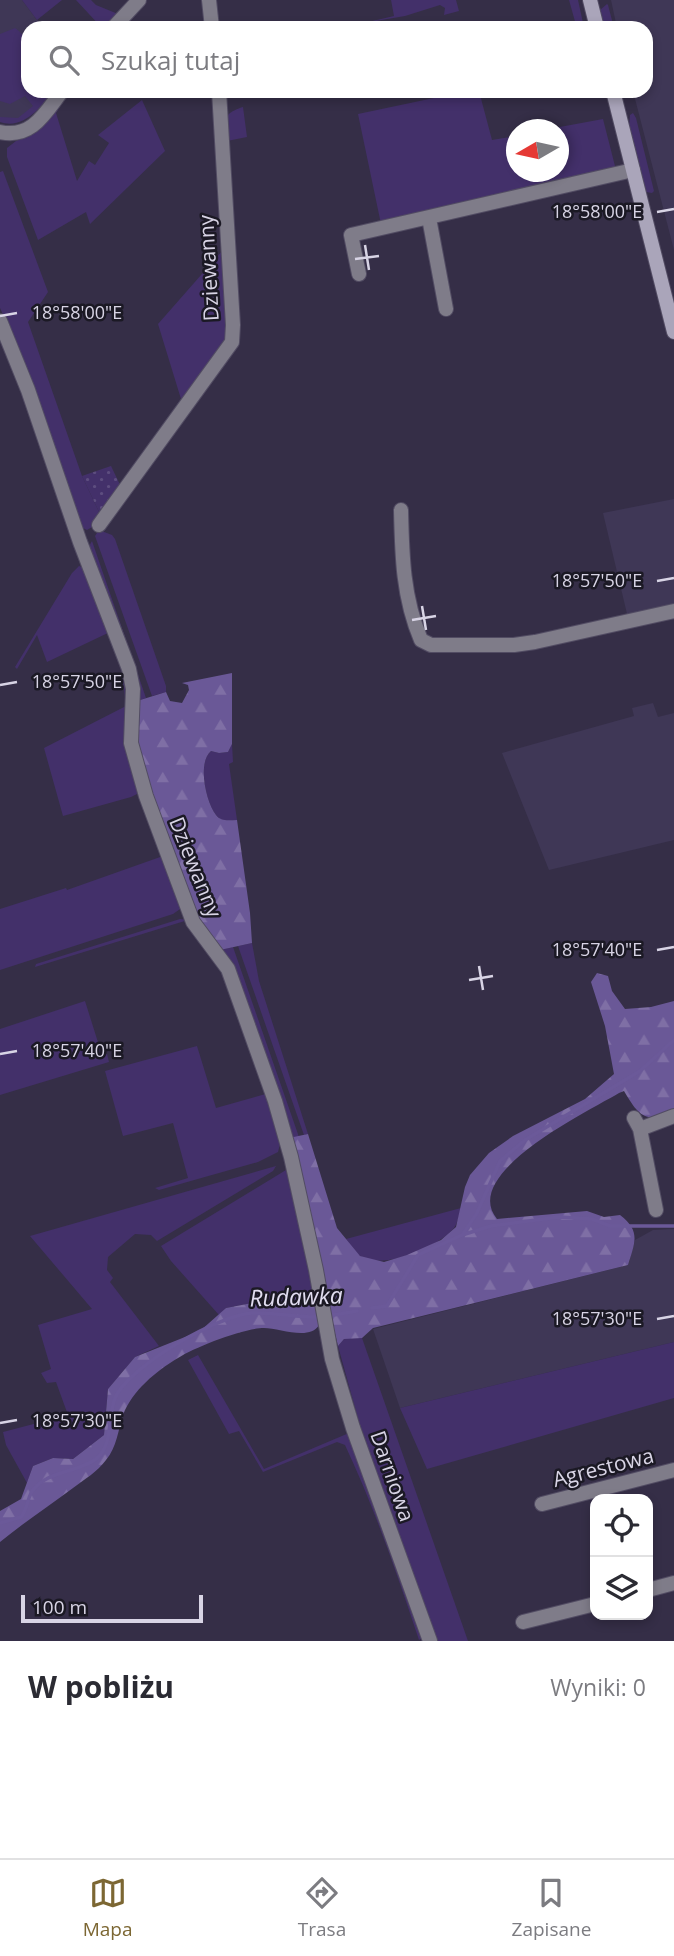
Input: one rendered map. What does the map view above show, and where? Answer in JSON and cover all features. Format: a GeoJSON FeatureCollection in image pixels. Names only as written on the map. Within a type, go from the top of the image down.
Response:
{"type":"FeatureCollection","features":[{"type":"Feature","properties":{"kind":"main road"},"geometry":{"type":"LineString","coordinates":[[590,0],[595,21]]}},
{"type":"Feature","properties":{"kind":"main road"},"geometry":{"type":"LineString","coordinates":[[614,98],[674,332]]}},
{"type":"Feature","properties":{"kind":"street"},"geometry":{"type":"LineString","coordinates":[[120,21],[139,0]]}},
{"type":"Feature","properties":{"kind":"street"},"geometry":{"type":"LineString","coordinates":[[209,0],[211,21]]}},
{"type":"Feature","properties":{"kind":"street"},"geometry":{"type":"LineString","coordinates":[[0,132],[18,134],[29,129],[56,98]]}},
{"type":"Feature","properties":{"kind":"street","name":"Dziewanny"},"geometry":{"type":"LineString","coordinates":[[99,525],[232,342],[219,98]]}},
{"type":"Feature","properties":{"kind":"street"},"geometry":{"type":"LineString","coordinates":[[359,275],[351,235],[633,170]]}},
{"type":"Feature","properties":{"kind":"street"},"geometry":{"type":"LineString","coordinates":[[429,218],[446,309]]}},
{"type":"Feature","properties":{"kind":"street","name":"Dziewanny"},"geometry":{"type":"LineString","coordinates":[[0,321],[28,390],[131,679],[131,743],[146,796],[193,922],[228,970],[275,1101],[291,1157],[326,1322]]}},
{"type":"Feature","properties":{"kind":"street"},"geometry":{"type":"LineString","coordinates":[[401,510],[402,569],[412,619],[421,640],[431,645],[514,645],[674,611]]}},
{"type":"Feature","properties":{"kind":"street"},"geometry":{"type":"LineString","coordinates":[[656,1210],[637,1124],[674,1115]]}},
{"type":"Feature","properties":{"kind":"street","name":"Darniowa"},"geometry":{"type":"LineString","coordinates":[[326,1322],[332,1359],[353,1428],[430,1641]]}},
{"type":"Feature","properties":{"kind":"street","name":"Agrestowa"},"geometry":{"type":"LineString","coordinates":[[542,1504],[674,1470]]}},
{"type":"Feature","properties":{"kind":"street"},"geometry":{"type":"LineString","coordinates":[[653,1589],[674,1583]]}},
{"type":"Feature","properties":{"kind":"street"},"geometry":{"type":"LineString","coordinates":[[523,1622],[590,1605]]}},
{"type":"Feature","properties":{"kind":"shaded area"},"geometry":{"type":"Polygon","coordinates":[[[0,0],[22,0],[38,21],[21,21],[21,98],[41,98],[19,120],[0,120],[0,0]]]}},
{"type":"Feature","properties":{"kind":"shaded area"},"geometry":{"type":"Polygon","coordinates":[[[22,0],[62,0],[37,20],[22,0]]]}},
{"type":"Feature","properties":{"kind":"shaded area"},"geometry":{"type":"Polygon","coordinates":[[[76,0],[91,0],[96,5],[118,14],[113,21],[96,21],[76,0]]]}},
{"type":"Feature","properties":{"kind":"shaded area"},"geometry":{"type":"Polygon","coordinates":[[[391,0],[456,0],[459,11],[444,15],[445,8],[440,5],[405,16],[373,21],[394,16],[391,0]]]}},
{"type":"Feature","properties":{"kind":"shaded area"},"geometry":{"type":"Polygon","coordinates":[[[569,0],[578,0],[583,21],[575,21],[569,0]]]}},
{"type":"Feature","properties":{"kind":"shaded area"},"geometry":{"type":"Polygon","coordinates":[[[611,0],[674,0],[674,250],[635,98],[653,98],[653,21],[616,21],[611,0]]]}},
{"type":"Feature","properties":{"kind":"shaded area"},"geometry":{"type":"Polygon","coordinates":[[[607,4],[612,21],[602,21],[600,10],[607,4]]]}},
{"type":"Feature","properties":{"kind":"shaded area"},"geometry":{"type":"Polygon","coordinates":[[[15,28],[21,33],[21,98],[10,104],[0,101],[0,34],[15,28]]]}},
{"type":"Feature","properties":{"kind":"shaded area"},"geometry":{"type":"Polygon","coordinates":[[[27,98],[48,98],[24,120],[9,124],[0,122],[0,117],[18,118],[33,106],[27,98]]]}},
{"type":"Feature","properties":{"kind":"shaded area"},"geometry":{"type":"Polygon","coordinates":[[[434,98],[481,98],[492,140],[506,138],[506,182],[564,182],[381,224],[358,114],[434,98]]]}},
{"type":"Feature","properties":{"kind":"shaded area"},"geometry":{"type":"Polygon","coordinates":[[[142,100],[165,151],[90,224],[86,212],[38,240],[7,157],[7,148],[30,136],[59,108],[56,113],[77,181],[89,161],[95,165],[109,143],[98,135],[142,100]]]}},
{"type":"Feature","properties":{"kind":"shaded area"},"geometry":{"type":"Polygon","coordinates":[[[243,107],[247,137],[227,141],[226,119],[231,112],[243,107]]]}},
{"type":"Feature","properties":{"kind":"shaded area"},"geometry":{"type":"Polygon","coordinates":[[[633,113],[654,191],[652,193],[646,192],[644,187],[629,128],[630,115],[633,113]]]}},
{"type":"Feature","properties":{"kind":"shaded area"},"geometry":{"type":"Polygon","coordinates":[[[603,119],[616,170],[569,181],[569,125],[603,119]]]}},
{"type":"Feature","properties":{"kind":"shaded area"},"geometry":{"type":"Polygon","coordinates":[[[3,171],[48,292],[28,322],[82,476],[101,516],[87,530],[81,527],[12,334],[0,308],[0,172],[3,171]]]}},
{"type":"Feature","properties":{"kind":"shaded area"},"geometry":{"type":"Polygon","coordinates":[[[223,250],[227,338],[180,407],[176,406],[181,399],[158,324],[223,250]]]}},
{"type":"Feature","properties":{"kind":"shaded area"},"geometry":{"type":"Polygon","coordinates":[[[111,466],[121,487],[101,516],[82,476],[111,466]]]}},
{"type":"Feature","properties":{"kind":"shaded area"},"geometry":{"type":"Polygon","coordinates":[[[674,499],[674,607],[628,618],[603,513],[674,499]]]}},
{"type":"Feature","properties":{"kind":"shaded area"},"geometry":{"type":"Polygon","coordinates":[[[99,530],[115,539],[166,692],[152,696],[95,536],[99,530]]]}},
{"type":"Feature","properties":{"kind":"shaded area"},"geometry":{"type":"Polygon","coordinates":[[[92,541],[146,698],[137,701],[88,548],[92,541]]]}},
{"type":"Feature","properties":{"kind":"shaded area"},"geometry":{"type":"Polygon","coordinates":[[[79,566],[85,568],[110,632],[47,662],[37,635],[17,669],[15,667],[72,573],[79,566]]]}},
{"type":"Feature","properties":{"kind":"shaded area"},"geometry":{"type":"Polygon","coordinates":[[[123,663],[139,793],[63,816],[44,748],[126,706],[123,663]]]}},
{"type":"Feature","properties":{"kind":"shaded area"},"geometry":{"type":"Polygon","coordinates":[[[653,703],[658,717],[674,713],[674,840],[549,870],[502,753],[634,716],[632,708],[653,703]]]}},
{"type":"Feature","properties":{"kind":"shaded area"},"geometry":{"type":"Polygon","coordinates":[[[232,744],[233,762],[229,764],[237,820],[228,821],[218,817],[212,809],[204,783],[204,764],[211,751],[228,752],[232,744]]]}},
{"type":"Feature","properties":{"kind":"shaded area"},"geometry":{"type":"Polygon","coordinates":[[[163,856],[183,907],[173,914],[0,970],[0,909],[66,888],[67,890],[163,856]]]}},
{"type":"Feature","properties":{"kind":"shaded area"},"geometry":{"type":"Polygon","coordinates":[[[180,919],[188,920],[35,967],[36,964],[180,919]]]}},
{"type":"Feature","properties":{"kind":"shaded area"},"geometry":{"type":"Polygon","coordinates":[[[252,943],[259,981],[308,1134],[304,1135],[238,946],[252,943]]]}},
{"type":"Feature","properties":{"kind":"shaded area"},"geometry":{"type":"Polygon","coordinates":[[[233,947],[299,1137],[289,1138],[220,950],[233,947]]]}},
{"type":"Feature","properties":{"kind":"shaded area"},"geometry":{"type":"Polygon","coordinates":[[[85,1001],[102,1055],[107,1054],[109,1062],[0,1095],[0,1029],[85,1001]]]}},
{"type":"Feature","properties":{"kind":"shaded area"},"geometry":{"type":"Polygon","coordinates":[[[197,1046],[216,1108],[269,1093],[281,1140],[278,1152],[258,1162],[159,1190],[155,1188],[188,1178],[173,1123],[123,1136],[105,1071],[197,1046]]]}},
{"type":"Feature","properties":{"kind":"shaded area"},"geometry":{"type":"Polygon","coordinates":[[[276,1166],[273,1171],[157,1241],[151,1235],[135,1234],[108,1257],[107,1270],[113,1278],[110,1282],[159,1346],[135,1357],[108,1389],[104,1435],[73,1459],[53,1458],[33,1466],[27,1483],[6,1445],[3,1432],[68,1415],[56,1382],[47,1383],[41,1373],[51,1369],[38,1325],[92,1309],[30,1236],[276,1166]]]}},
{"type":"Feature","properties":{"kind":"shaded area"},"geometry":{"type":"Polygon","coordinates":[[[286,1170],[289,1171],[315,1291],[265,1305],[252,1303],[226,1308],[219,1315],[161,1246],[286,1170]]]}},
{"type":"Feature","properties":{"kind":"shaded area"},"geometry":{"type":"Polygon","coordinates":[[[461,1208],[455,1226],[447,1235],[423,1249],[395,1259],[369,1260],[360,1256],[346,1239],[461,1208]]]}},
{"type":"Feature","properties":{"kind":"shaded area"},"geometry":{"type":"Polygon","coordinates":[[[674,1229],[674,1342],[400,1408],[373,1329],[628,1265],[635,1240],[653,1230],[674,1229]]]}},
{"type":"Feature","properties":{"kind":"shaded area"},"geometry":{"type":"Polygon","coordinates":[[[356,1336],[362,1338],[468,1641],[436,1641],[359,1422],[338,1346],[344,1339],[356,1336]]]}},
{"type":"Feature","properties":{"kind":"shaded area"},"geometry":{"type":"Polygon","coordinates":[[[674,1342],[674,1398],[427,1469],[400,1408],[674,1342]]]}},
{"type":"Feature","properties":{"kind":"shaded area"},"geometry":{"type":"Polygon","coordinates":[[[198,1355],[264,1469],[349,1433],[422,1638],[419,1640],[376,1517],[345,1445],[337,1442],[263,1472],[239,1431],[229,1434],[188,1360],[198,1355]]]}},
{"type":"Feature","properties":{"kind":"green space"},"geometry":{"type":"Polygon","coordinates":[[[232,673],[232,744],[228,752],[211,751],[204,764],[204,783],[216,815],[223,820],[237,820],[252,943],[220,950],[202,931],[137,753],[137,701],[166,692],[170,701],[182,703],[189,690],[188,685],[182,683],[232,673]]]}},
{"type":"Feature","properties":{"kind":"green space"},"geometry":{"type":"Polygon","coordinates":[[[597,973],[608,976],[612,991],[625,1009],[651,1007],[674,1001],[674,1113],[656,1117],[643,1115],[624,1091],[619,1093],[532,1146],[511,1164],[496,1182],[490,1201],[497,1219],[587,1211],[604,1217],[620,1215],[634,1232],[633,1250],[628,1265],[373,1328],[362,1338],[344,1339],[338,1346],[289,1138],[308,1134],[337,1228],[360,1256],[384,1262],[441,1240],[456,1227],[470,1175],[489,1153],[513,1136],[585,1099],[614,1074],[605,1026],[591,982],[597,973]]]}},
{"type":"Feature","properties":{"kind":"green space"},"geometry":{"type":"Polygon","coordinates":[[[315,1291],[319,1325],[315,1330],[302,1333],[264,1328],[245,1331],[196,1349],[153,1375],[127,1406],[113,1450],[102,1464],[0,1542],[0,1511],[21,1499],[33,1466],[53,1458],[73,1459],[104,1435],[108,1389],[135,1357],[200,1331],[226,1308],[252,1303],[266,1305],[315,1291]]]}},
{"type":"Feature","properties":{"kind":"waterway"},"geometry":{"type":"LineString","coordinates":[[463,1234],[477,1213],[500,1161],[525,1140],[640,1071],[674,1040]]}},
{"type":"Feature","properties":{"kind":"waterway","name":"Rudawka"},"geometry":{"type":"LineString","coordinates":[[372,1308],[387,1306],[418,1255],[462,1235],[491,1226],[559,1217],[592,1219],[610,1226],[674,1226]]}},
{"type":"Feature","properties":{"kind":"waterway","name":"Rudawka"},"geometry":{"type":"LineString","coordinates":[[328,1316],[357,1311]]}},
{"type":"Feature","properties":{"kind":"waterway","name":"Rudawka"},"geometry":{"type":"LineString","coordinates":[[0,1523],[21,1517],[31,1493],[45,1480],[89,1464],[102,1453],[117,1394],[141,1369],[178,1343],[218,1323],[252,1313],[321,1317]]}}]}
